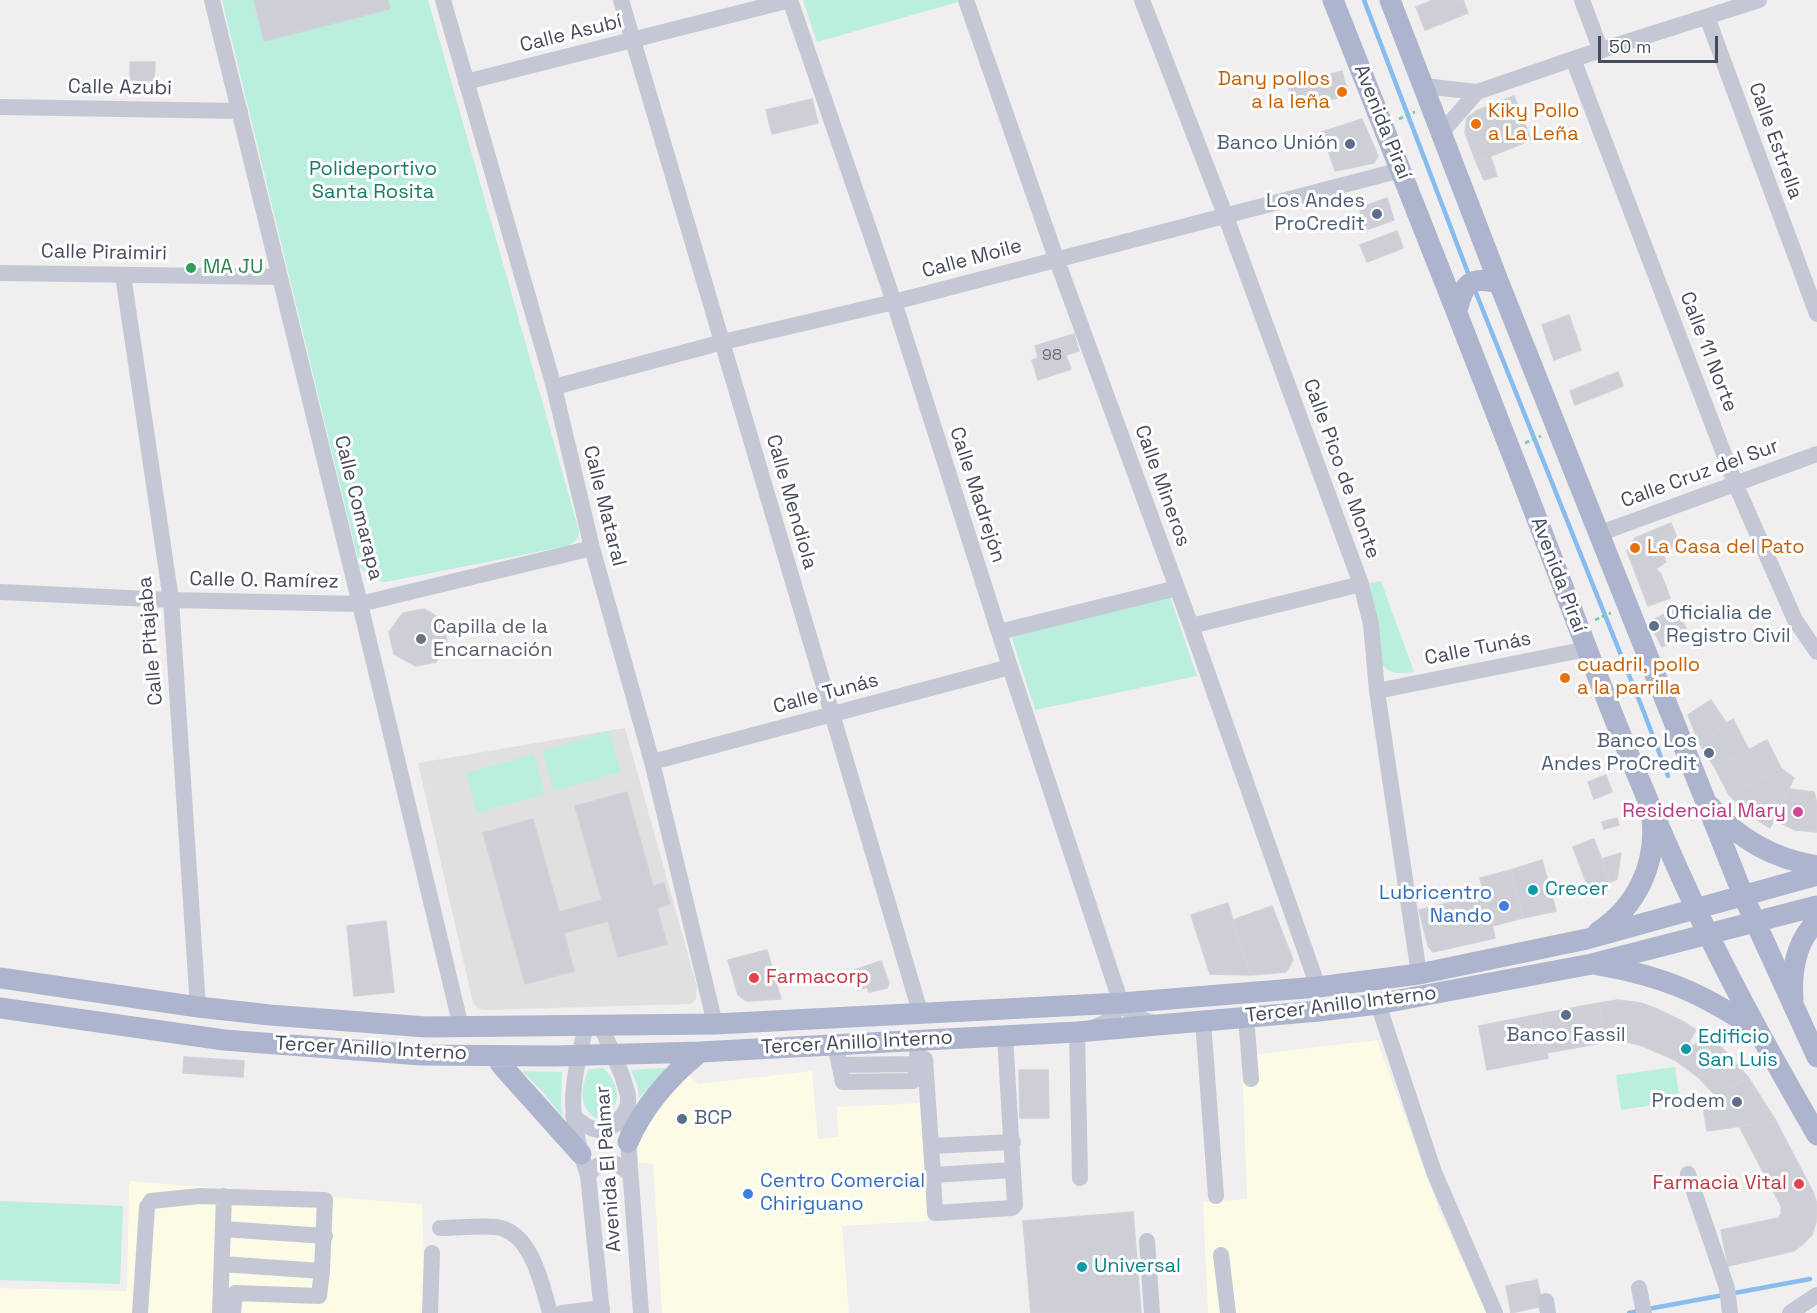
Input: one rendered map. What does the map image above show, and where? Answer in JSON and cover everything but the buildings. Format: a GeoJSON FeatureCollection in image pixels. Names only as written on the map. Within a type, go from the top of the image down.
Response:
{"type":"FeatureCollection","features":[{"type":"Feature","properties":{"kind":"main road","name":"Avenida Piraí"},"geometry":{"type":"LineString","coordinates":[[1334,0],[1401,170],[1446,273],[1587,649],[1650,804],[1708,934],[1756,1029],[1817,1135]]}},
{"type":"Feature","properties":{"kind":"main road"},"geometry":{"type":"LineString","coordinates":[[1390,0],[1424,86],[1488,269],[1598,534],[1754,923],[1817,1057]]}},
{"type":"Feature","properties":{"kind":"main road"},"geometry":{"type":"LineString","coordinates":[[1446,273],[1461,277],[1470,275],[1477,269],[1488,269]]}},
{"type":"Feature","properties":{"kind":"main road"},"geometry":{"type":"LineString","coordinates":[[1458,305],[1462,291],[1488,269]]}},
{"type":"Feature","properties":{"kind":"main road"},"geometry":{"type":"LineString","coordinates":[[1704,799],[1721,819],[1764,850],[1789,860],[1817,866]]}},
{"type":"Feature","properties":{"kind":"main road"},"geometry":{"type":"LineString","coordinates":[[1587,939],[1614,922],[1635,897],[1648,868],[1654,836],[1650,804]]}},
{"type":"Feature","properties":{"kind":"main road","name":"Tercer Anillo Interno"},"geometry":{"type":"LineString","coordinates":[[0,978],[198,1007],[426,1027],[593,1027],[921,1015],[1121,1003],[1318,987],[1419,974],[1587,939],[1817,875]]}},
{"type":"Feature","properties":{"kind":"main road","name":"Tercer Anillo Interno"},"geometry":{"type":"LineString","coordinates":[[0,1008],[224,1040],[384,1053],[495,1056],[700,1052],[837,1055],[921,1040],[1077,1032],[1378,1004],[1592,964],[1817,906]]}},
{"type":"Feature","properties":{"kind":"main road"},"geometry":{"type":"LineString","coordinates":[[1801,1024],[1793,1000],[1792,974],[1798,950],[1810,928],[1817,921]]}},
{"type":"Feature","properties":{"kind":"main road"},"geometry":{"type":"LineString","coordinates":[[1592,964],[1636,971],[1678,985],[1718,1005],[1756,1029]]}},
{"type":"Feature","properties":{"kind":"main road"},"geometry":{"type":"LineString","coordinates":[[1319,1011],[1317,1002],[1319,998],[1371,981]]}},
{"type":"Feature","properties":{"kind":"main road"},"geometry":{"type":"LineString","coordinates":[[149,1030],[189,1018],[194,1015],[198,1007]]}},
{"type":"Feature","properties":{"kind":"main road"},"geometry":{"type":"LineString","coordinates":[[224,1040],[224,1033],[229,1023],[270,1015]]}},
{"type":"Feature","properties":{"kind":"main road"},"geometry":{"type":"LineString","coordinates":[[384,1053],[439,1041],[455,1034],[462,1027]]}},
{"type":"Feature","properties":{"kind":"main road"},"geometry":{"type":"LineString","coordinates":[[628,1142],[637,1120],[649,1103],[687,1062],[700,1052]]}},
{"type":"Feature","properties":{"kind":"main road"},"geometry":{"type":"LineString","coordinates":[[495,1056],[502,1067],[581,1154]]}},
{"type":"Feature","properties":{"kind":"street","name":"Calle Comarapa"},"geometry":{"type":"LineString","coordinates":[[212,0],[462,1027]]}},
{"type":"Feature","properties":{"kind":"street","name":"Calle Mataral"},"geometry":{"type":"LineString","coordinates":[[443,0],[554,387],[592,548],[652,762],[715,1024]]}},
{"type":"Feature","properties":{"kind":"street","name":"Calle Mendiola"},"geometry":{"type":"LineString","coordinates":[[621,0],[921,1015]]}},
{"type":"Feature","properties":{"kind":"street","name":"Calle Asubí"},"geometry":{"type":"LineString","coordinates":[[466,82],[790,0]]}},
{"type":"Feature","properties":{"kind":"street","name":"Calle Madrejón"},"geometry":{"type":"LineString","coordinates":[[790,0],[894,302],[1010,667],[1121,1003]]}},
{"type":"Feature","properties":{"kind":"street","name":"Calle Mineros"},"geometry":{"type":"LineString","coordinates":[[966,0],[1056,258],[1191,626],[1318,987]]}},
{"type":"Feature","properties":{"kind":"street","name":"Calle Pico de Monte"},"geometry":{"type":"LineString","coordinates":[[1142,0],[1226,217],[1361,584],[1371,624],[1377,691],[1419,974]]}},
{"type":"Feature","properties":{"kind":"street"},"geometry":{"type":"LineString","coordinates":[[1582,0],[1601,51]]}},
{"type":"Feature","properties":{"kind":"street"},"geometry":{"type":"LineString","coordinates":[[1424,86],[1477,92],[1759,0]]}},
{"type":"Feature","properties":{"kind":"street","name":"Calle Estrella"},"geometry":{"type":"LineString","coordinates":[[1707,17],[1817,314]]}},
{"type":"Feature","properties":{"kind":"street","name":"Calle 11 Norte"},"geometry":{"type":"LineString","coordinates":[[1573,59],[1735,483],[1795,620],[1817,652]]}},
{"type":"Feature","properties":{"kind":"street"},"geometry":{"type":"LineString","coordinates":[[1441,133],[1477,92]]}},
{"type":"Feature","properties":{"kind":"street","name":"Calle Azubi"},"geometry":{"type":"LineString","coordinates":[[0,107],[240,111]]}},
{"type":"Feature","properties":{"kind":"street","name":"Calle Moile"},"geometry":{"type":"LineString","coordinates":[[554,387],[723,342],[894,302],[1056,258],[1226,217],[1401,170]]}},
{"type":"Feature","properties":{"kind":"street","name":"Calle Piraimiri"},"geometry":{"type":"LineString","coordinates":[[0,273],[279,277]]}},
{"type":"Feature","properties":{"kind":"street","name":"Calle Pitajaba"},"geometry":{"type":"LineString","coordinates":[[123,275],[171,600],[198,1007]]}},
{"type":"Feature","properties":{"kind":"street","name":"Calle Cruz del Sur"},"geometry":{"type":"LineString","coordinates":[[1598,534],[1817,454]]}},
{"type":"Feature","properties":{"kind":"street","name":"Calle O. Ramírez"},"geometry":{"type":"LineString","coordinates":[[0,592],[171,600],[360,604],[592,548]]}},
{"type":"Feature","properties":{"kind":"street"},"geometry":{"type":"LineString","coordinates":[[1191,626],[1361,584]]}},
{"type":"Feature","properties":{"kind":"street"},"geometry":{"type":"LineString","coordinates":[[999,632],[1177,588]]}},
{"type":"Feature","properties":{"kind":"street","name":"Calle Tunás"},"geometry":{"type":"LineString","coordinates":[[1377,691],[1587,649]]}},
{"type":"Feature","properties":{"kind":"street","name":"Calle Tunás"},"geometry":{"type":"LineString","coordinates":[[652,762],[1010,667]]}},
{"type":"Feature","properties":{"kind":"street"},"geometry":{"type":"LineString","coordinates":[[1080,1178],[1077,1032],[1104,1024],[1114,1016],[1121,1003],[1140,1019],[1164,1025]]}},
{"type":"Feature","properties":{"kind":"street"},"geometry":{"type":"LineString","coordinates":[[1378,1004],[1434,1172],[1495,1313]]}},
{"type":"Feature","properties":{"kind":"street"},"geometry":{"type":"LineString","coordinates":[[1246,1017],[1251,1079]]}},
{"type":"Feature","properties":{"kind":"street"},"geometry":{"type":"LineString","coordinates":[[1203,1021],[1216,1196]]}},
{"type":"Feature","properties":{"kind":"street","name":"Avenida El Palmar"},"geometry":{"type":"LineString","coordinates":[[602,1311],[588,1175],[573,1116],[573,1088],[578,1056],[593,1027],[614,1054],[628,1095],[628,1142],[641,1313]]}},
{"type":"Feature","properties":{"kind":"street"},"geometry":{"type":"LineString","coordinates":[[921,1040],[931,1146],[934,1211],[937,1214],[1014,1207],[1013,1142],[1005,1036]]}},
{"type":"Feature","properties":{"kind":"street"},"geometry":{"type":"LineString","coordinates":[[837,1055],[917,1064],[921,1040]]}},
{"type":"Feature","properties":{"kind":"street"},"geometry":{"type":"LineString","coordinates":[[573,1116],[593,1130],[600,1131],[616,1123],[628,1106]]}},
{"type":"Feature","properties":{"kind":"street"},"geometry":{"type":"LineString","coordinates":[[931,1146],[1013,1142]]}},
{"type":"Feature","properties":{"kind":"street"},"geometry":{"type":"LineString","coordinates":[[588,1175],[596,1165],[602,1162],[612,1162],[630,1174]]}},
{"type":"Feature","properties":{"kind":"street"},"geometry":{"type":"LineString","coordinates":[[933,1175],[1013,1170]]}},
{"type":"Feature","properties":{"kind":"street"},"geometry":{"type":"LineString","coordinates":[[1688,1174],[1727,1288],[1729,1312]]}},
{"type":"Feature","properties":{"kind":"street"},"geometry":{"type":"LineString","coordinates":[[224,1196],[222,1264],[233,1313]]}},
{"type":"Feature","properties":{"kind":"street"},"geometry":{"type":"LineString","coordinates":[[140,1313],[147,1206],[155,1200],[224,1196],[326,1200],[319,1296],[228,1293]]}},
{"type":"Feature","properties":{"kind":"street"},"geometry":{"type":"LineString","coordinates":[[440,1228],[496,1227],[509,1230],[523,1240],[541,1278],[550,1313]]}},
{"type":"Feature","properties":{"kind":"street"},"geometry":{"type":"LineString","coordinates":[[223,1229],[325,1236]]}},
{"type":"Feature","properties":{"kind":"street"},"geometry":{"type":"LineString","coordinates":[[1146,1241],[1152,1313]]}},
{"type":"Feature","properties":{"kind":"street"},"geometry":{"type":"LineString","coordinates":[[430,1313],[432,1253]]}},
{"type":"Feature","properties":{"kind":"street"},"geometry":{"type":"LineString","coordinates":[[1221,1255],[1228,1313]]}},
{"type":"Feature","properties":{"kind":"street"},"geometry":{"type":"LineString","coordinates":[[222,1264],[322,1272]]}},
{"type":"Feature","properties":{"kind":"street"},"geometry":{"type":"LineString","coordinates":[[220,1313],[228,1293]]}},
{"type":"Feature","properties":{"kind":"street"},"geometry":{"type":"LineString","coordinates":[[1790,1313],[1817,1295]]}},
{"type":"Feature","properties":{"kind":"street"},"geometry":{"type":"LineString","coordinates":[[562,1313],[602,1311]]}},
{"type":"Feature","properties":{"kind":"path"},"geometry":{"type":"LineString","coordinates":[[1403,117],[1416,112]]}},
{"type":"Feature","properties":{"kind":"path"},"geometry":{"type":"LineString","coordinates":[[1528,442],[1542,436]]}},
{"type":"Feature","properties":{"kind":"path"},"geometry":{"type":"LineString","coordinates":[[1598,618],[1613,613]]}},
{"type":"Feature","properties":{"kind":"shaded area"},"geometry":{"type":"Polygon","coordinates":[[[625,728],[697,987],[696,999],[691,1004],[483,1010],[477,1008],[473,1003],[418,763],[625,728]]]}},
{"type":"Feature","properties":{"kind":"shaded area"},"geometry":{"type":"Polygon","coordinates":[[[1377,1040],[1441,1215],[1487,1313],[1208,1313],[1203,1202],[1247,1199],[1242,1056],[1377,1040]]]}},
{"type":"Feature","properties":{"kind":"shaded area","name":"Centro Comercial Chiriguano"},"geometry":{"type":"Polygon","coordinates":[[[812,1071],[818,1139],[838,1137],[837,1107],[922,1103],[928,1221],[842,1226],[849,1313],[662,1313],[653,1164],[638,1163],[639,1138],[658,1103],[688,1074],[698,1084],[812,1071]]]}},
{"type":"Feature","properties":{"kind":"shaded area"},"geometry":{"type":"Polygon","coordinates":[[[129,1181],[422,1204],[426,1313],[0,1313],[0,1288],[127,1291],[129,1181]]]}},
{"type":"Feature","properties":{"kind":"green space","name":"Polideportivo Santa Rosita"},"geometry":{"type":"Polygon","coordinates":[[[222,0],[428,0],[579,531],[577,539],[572,543],[567,546],[386,582],[373,580],[360,567],[222,0]]]}},
{"type":"Feature","properties":{"kind":"green space"},"geometry":{"type":"Polygon","coordinates":[[[803,0],[957,0],[958,2],[817,42],[803,0]]]}},
{"type":"Feature","properties":{"kind":"green space"},"geometry":{"type":"Polygon","coordinates":[[[1381,581],[1414,672],[1389,671],[1379,659],[1370,583],[1381,581]]]}},
{"type":"Feature","properties":{"kind":"green space"},"geometry":{"type":"Polygon","coordinates":[[[1170,597],[1197,676],[1035,710],[1011,635],[1170,597]]]}},
{"type":"Feature","properties":{"kind":"green space"},"geometry":{"type":"Polygon","coordinates":[[[609,731],[621,772],[554,791],[542,751],[609,731]]]}},
{"type":"Feature","properties":{"kind":"green space"},"geometry":{"type":"Polygon","coordinates":[[[534,754],[545,794],[477,813],[466,773],[534,754]]]}},
{"type":"Feature","properties":{"kind":"green space"},"geometry":{"type":"Polygon","coordinates":[[[1675,1067],[1680,1101],[1621,1110],[1616,1075],[1675,1067]]]}},
{"type":"Feature","properties":{"kind":"green space"},"geometry":{"type":"Polygon","coordinates":[[[603,1068],[613,1080],[617,1094],[614,1107],[604,1119],[595,1118],[590,1113],[583,1095],[584,1082],[589,1069],[603,1068]]]}},
{"type":"Feature","properties":{"kind":"green space"},"geometry":{"type":"Polygon","coordinates":[[[667,1068],[639,1098],[637,1084],[631,1070],[667,1068]]]}},
{"type":"Feature","properties":{"kind":"green space"},"geometry":{"type":"Polygon","coordinates":[[[522,1071],[562,1072],[563,1117],[541,1090],[522,1071]]]}},
{"type":"Feature","properties":{"kind":"green space"},"geometry":{"type":"Polygon","coordinates":[[[0,1201],[123,1206],[120,1284],[0,1280],[0,1201]]]}},
{"type":"Feature","properties":{"kind":"waterway"},"geometry":{"type":"LineString","coordinates":[[1364,0],[1470,278]]}},
{"type":"Feature","properties":{"kind":"waterway"},"geometry":{"type":"LineString","coordinates":[[1474,288],[1668,776]]}},
{"type":"Feature","properties":{"kind":"waterway"},"geometry":{"type":"LineString","coordinates":[[1648,1309],[1810,1279]]}},
{"type":"Feature","properties":{"kind":"waterway"},"geometry":{"type":"LineString","coordinates":[[1629,1313],[1639,1311]]}},
{"type":"Feature","properties":{"kind":"place","name":"Dany pollos a la leña"},"geometry":{"type":"Point","coordinates":[1342,92]}},
{"type":"Feature","properties":{"kind":"place","name":"Kiky Pollo a La Leña"},"geometry":{"type":"Point","coordinates":[1476,124]}},
{"type":"Feature","properties":{"kind":"place","name":"Banco Unión"},"geometry":{"type":"Point","coordinates":[1350,144]}},
{"type":"Feature","properties":{"kind":"place","name":"Los Andes ProCredit"},"geometry":{"type":"Point","coordinates":[1377,214]}},
{"type":"Feature","properties":{"kind":"place","name":"MA JU"},"geometry":{"type":"Point","coordinates":[191,268]}},
{"type":"Feature","properties":{"kind":"place","name":"La Casa del Pato"},"geometry":{"type":"Point","coordinates":[1635,548]}},
{"type":"Feature","properties":{"kind":"place","name":"Oficialia de Registro Civil"},"geometry":{"type":"Point","coordinates":[1654,626]}},
{"type":"Feature","properties":{"kind":"place","name":"Capilla de la Encarnación"},"geometry":{"type":"Point","coordinates":[421,639]}},
{"type":"Feature","properties":{"kind":"place","name":"cuadril, pollo a la parrilla"},"geometry":{"type":"Point","coordinates":[1565,678]}},
{"type":"Feature","properties":{"kind":"place","name":"Banco Los Andes ProCredit"},"geometry":{"type":"Point","coordinates":[1709,753]}},
{"type":"Feature","properties":{"kind":"place","name":"Residencial Mary"},"geometry":{"type":"Point","coordinates":[1798,812]}},
{"type":"Feature","properties":{"kind":"place","name":"Crecer"},"geometry":{"type":"Point","coordinates":[1533,890]}},
{"type":"Feature","properties":{"kind":"place","name":"Lubricentro Nando"},"geometry":{"type":"Point","coordinates":[1504,906]}},
{"type":"Feature","properties":{"kind":"place","name":"Farmacorp"},"geometry":{"type":"Point","coordinates":[754,978]}},
{"type":"Feature","properties":{"kind":"place","name":"Banco Fassil"},"geometry":{"type":"Point","coordinates":[1566,1015]}},
{"type":"Feature","properties":{"kind":"place","name":"Edificio San Luis"},"geometry":{"type":"Point","coordinates":[1686,1049]}},
{"type":"Feature","properties":{"kind":"place","name":"Prodem"},"geometry":{"type":"Point","coordinates":[1737,1102]}},
{"type":"Feature","properties":{"kind":"place","name":"BCP"},"geometry":{"type":"Point","coordinates":[682,1119]}},
{"type":"Feature","properties":{"kind":"place","name":"Farmacia Vital"},"geometry":{"type":"Point","coordinates":[1799,1184]}},
{"type":"Feature","properties":{"kind":"place","name":"Centro Comercial Chiriguano"},"geometry":{"type":"Point","coordinates":[748,1194]}},
{"type":"Feature","properties":{"kind":"place","name":"Universal"},"geometry":{"type":"Point","coordinates":[1082,1267]}}]}
